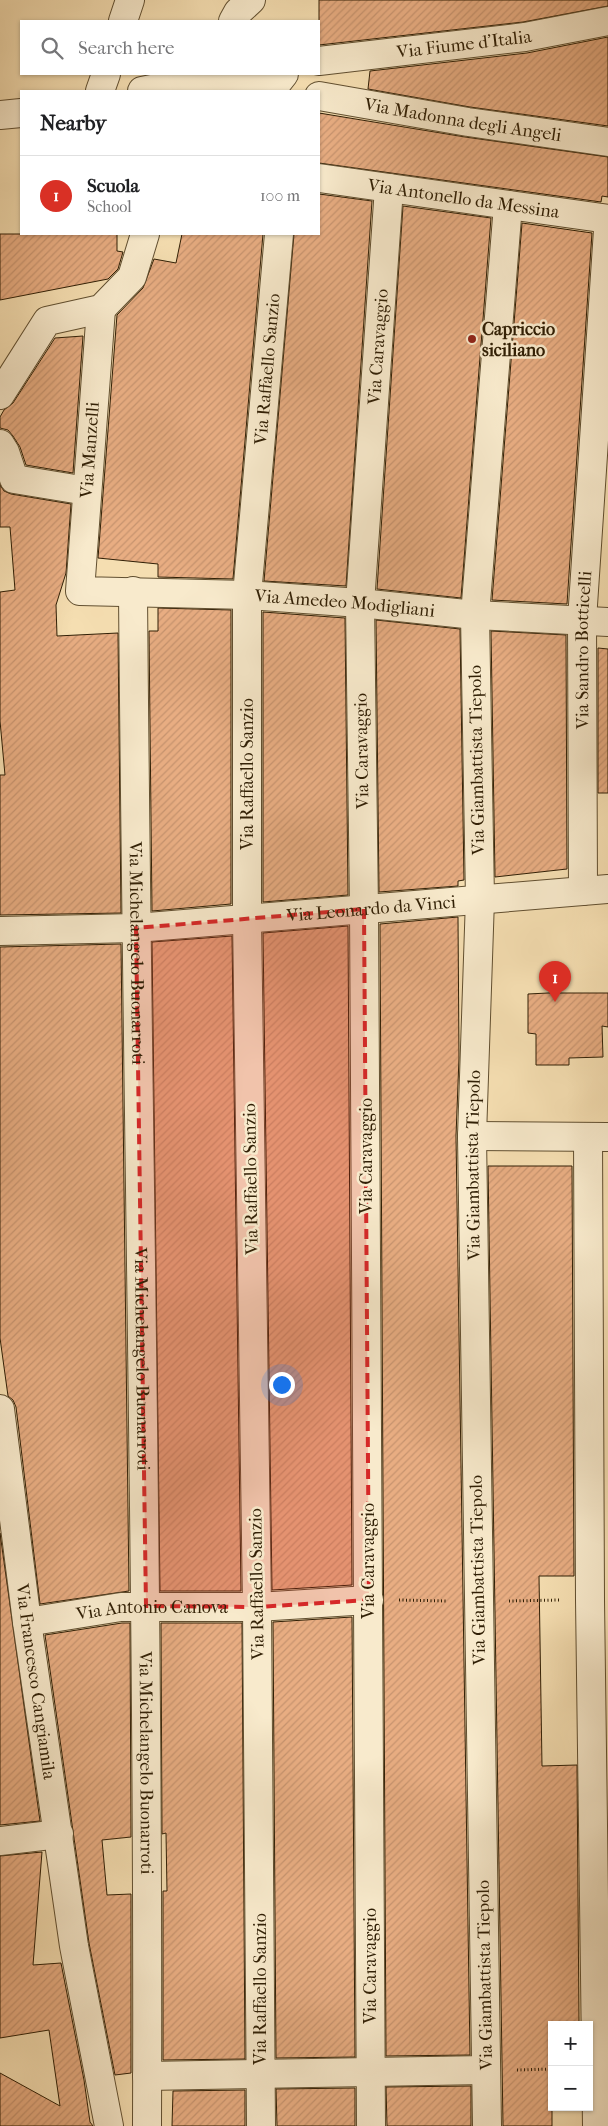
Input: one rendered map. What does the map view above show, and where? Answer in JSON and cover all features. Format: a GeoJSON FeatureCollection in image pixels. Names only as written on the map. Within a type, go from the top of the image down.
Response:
{"type":"FeatureCollection","features":[{"type":"Feature","properties":{"kind":"street"},"geometry":{"type":"LineString","coordinates":[[123,20],[130,0]]}},
{"type":"Feature","properties":{"kind":"street","name":"Via Fiume d'Italia"},"geometry":{"type":"LineString","coordinates":[[320,61],[525,38],[608,22]]}},
{"type":"Feature","properties":{"kind":"street"},"geometry":{"type":"LineString","coordinates":[[100,90],[106,75]]}},
{"type":"Feature","properties":{"kind":"street"},"geometry":{"type":"LineString","coordinates":[[149,90],[207,76],[283,84]]}},
{"type":"Feature","properties":{"kind":"street","name":"Via Madonna degli Angeli"},"geometry":{"type":"LineString","coordinates":[[320,96],[468,122],[608,142]]}},
{"type":"Feature","properties":{"kind":"street"},"geometry":{"type":"LineString","coordinates":[[0,115],[20,113]]}},
{"type":"Feature","properties":{"kind":"street","name":"Via Antonello da Messina"},"geometry":{"type":"LineString","coordinates":[[320,178],[608,219]]}},
{"type":"Feature","properties":{"kind":"street","name":"Via Caravaggio"},"geometry":{"type":"LineString","coordinates":[[370,2126],[364,909],[360,603],[389,188]]}},
{"type":"Feature","properties":{"kind":"street","name":"Via Giambattista Tiepolo"},"geometry":{"type":"LineString","coordinates":[[487,2126],[472,1136],[480,899],[475,615],[508,205]]}},
{"type":"Feature","properties":{"kind":"street","name":"Via Sandro Botticelli"},"geometry":{"type":"LineString","coordinates":[[595,890],[595,621],[608,230]]}},
{"type":"Feature","properties":{"kind":"street"},"geometry":{"type":"LineString","coordinates":[[0,394],[47,321],[101,310],[132,277],[145,235]]}},
{"type":"Feature","properties":{"kind":"street","name":"Via Raffaello Sanzio"},"geometry":{"type":"LineString","coordinates":[[261,2126],[258,1607],[247,919],[247,595],[279,235]]}},
{"type":"Feature","properties":{"kind":"street","name":"Via Manzelli"},"geometry":{"type":"LineString","coordinates":[[80,591],[101,310]]}},
{"type":"Feature","properties":{"kind":"street"},"geometry":{"type":"LineString","coordinates":[[0,444],[5,452],[14,479],[87,491]]}},
{"type":"Feature","properties":{"kind":"street","name":"Via Amedeo Modigliani"},"geometry":{"type":"LineString","coordinates":[[80,591],[247,595],[360,603],[475,615],[595,621]]}},
{"type":"Feature","properties":{"kind":"street","name":"Via Michelangelo Buonarroti"},"geometry":{"type":"LineString","coordinates":[[133,591],[146,1606],[147,2126]]}},
{"type":"Feature","properties":{"kind":"street","name":"Via Leonardo da Vinci"},"geometry":{"type":"LineString","coordinates":[[0,931],[136,928],[595,890]]}},
{"type":"Feature","properties":{"kind":"street"},"geometry":{"type":"LineString","coordinates":[[472,1136],[598,1137],[602,2068],[596,2126]]}},
{"type":"Feature","properties":{"kind":"street","name":"Via Francesco Cangiamila"},"geometry":{"type":"LineString","coordinates":[[0,1409],[4,1463],[74,1946],[109,2126]]}},
{"type":"Feature","properties":{"kind":"street","name":"Via Antonio Canova"},"geometry":{"type":"LineString","coordinates":[[27,1622],[121,1607],[258,1607],[368,1600]]}},
{"type":"Feature","properties":{"kind":"street"},"geometry":{"type":"LineString","coordinates":[[0,1841],[59,1834]]}},
{"type":"Feature","properties":{"kind":"street"},"geometry":{"type":"LineString","coordinates":[[147,2076],[486,2070]]}},
{"type":"Feature","properties":{"kind":"highlighted area"},"geometry":{"type":"Polygon","coordinates":[[[364,909],[369,1600],[257,1607],[146,1606],[136,928],[364,909]]]}},
{"type":"Feature","properties":{"kind":"building"},"geometry":{"type":"Polygon","coordinates":[[[319,0],[608,0],[608,6],[523,22],[320,45],[319,0]]]}},
{"type":"Feature","properties":{"kind":"building"},"geometry":{"type":"Polygon","coordinates":[[[608,37],[608,126],[470,107],[368,89],[370,71],[527,53],[608,37]]]}},
{"type":"Feature","properties":{"kind":"building"},"geometry":{"type":"Polygon","coordinates":[[[320,113],[465,137],[608,157],[608,197],[602,196],[601,202],[320,163],[320,113]]]}},
{"type":"Feature","properties":{"kind":"building"},"geometry":{"type":"Polygon","coordinates":[[[320,194],[372,201],[346,586],[264,581],[294,235],[320,235],[320,194]]]}},
{"type":"Feature","properties":{"kind":"building"},"geometry":{"type":"Polygon","coordinates":[[[403,206],[491,218],[461,598],[377,589],[403,206]]]}},
{"type":"Feature","properties":{"kind":"building"},"geometry":{"type":"Polygon","coordinates":[[[522,223],[592,233],[567,604],[492,600],[522,223]]]}},
{"type":"Feature","properties":{"kind":"building"},"geometry":{"type":"Polygon","coordinates":[[[0,234],[117,235],[117,251],[123,252],[118,269],[108,279],[0,300],[0,234]]]}},
{"type":"Feature","properties":{"kind":"building"},"geometry":{"type":"Polygon","coordinates":[[[182,235],[263,235],[233,579],[158,577],[158,564],[98,558],[117,315],[143,288],[154,259],[176,263],[182,235]]]}},
{"type":"Feature","properties":{"kind":"building"},"geometry":{"type":"Polygon","coordinates":[[[83,336],[73,473],[26,465],[20,447],[13,436],[8,430],[0,428],[0,417],[4,410],[13,403],[55,338],[83,336]]]}},
{"type":"Feature","properties":{"kind":"building"},"geometry":{"type":"Polygon","coordinates":[[[0,485],[4,491],[11,494],[71,504],[66,573],[56,605],[57,636],[118,633],[121,913],[0,915],[0,775],[5,775],[0,721],[0,592],[15,590],[10,527],[0,527],[0,485]]]}},
{"type":"Feature","properties":{"kind":"building"},"geometry":{"type":"Polygon","coordinates":[[[158,608],[231,610],[231,904],[152,911],[149,631],[158,631],[158,608]]]}},
{"type":"Feature","properties":{"kind":"building"},"geometry":{"type":"Polygon","coordinates":[[[263,612],[345,618],[348,895],[263,902],[263,612]]]}},
{"type":"Feature","properties":{"kind":"building"},"geometry":{"type":"Polygon","coordinates":[[[376,620],[460,629],[464,880],[458,881],[458,886],[379,892],[376,620]]]}},
{"type":"Feature","properties":{"kind":"building"},"geometry":{"type":"Polygon","coordinates":[[[491,631],[566,635],[567,869],[495,877],[491,631]]]}},
{"type":"Feature","properties":{"kind":"building"},"geometry":{"type":"Polygon","coordinates":[[[598,648],[608,649],[608,793],[598,793],[598,648]]]}},
{"type":"Feature","properties":{"kind":"building"},"geometry":{"type":"Polygon","coordinates":[[[458,917],[459,1058],[456,1136],[470,2055],[386,2056],[380,924],[458,917]]]}},
{"type":"Feature","properties":{"kind":"building"},"geometry":{"type":"Polygon","coordinates":[[[348,926],[352,1585],[272,1590],[263,933],[348,926]]]}},
{"type":"Feature","properties":{"kind":"building"},"geometry":{"type":"Polygon","coordinates":[[[232,936],[241,1591],[160,1591],[152,942],[232,936]]]}},
{"type":"Feature","properties":{"kind":"building"},"geometry":{"type":"Polygon","coordinates":[[[121,944],[129,1591],[40,1604],[16,1407],[13,1400],[8,1396],[0,1338],[0,947],[121,944]]]}},
{"type":"Feature","properties":{"kind":"building"},"geometry":{"type":"Polygon","coordinates":[[[608,993],[608,1027],[602,1026],[603,1057],[569,1058],[569,1065],[536,1065],[536,1034],[528,1033],[528,994],[608,993]]]}},
{"type":"Feature","properties":{"kind":"building"},"geometry":{"type":"Polygon","coordinates":[[[488,1166],[572,1166],[574,1576],[539,1576],[542,1766],[577,1765],[579,2021],[548,2021],[548,2111],[552,2111],[552,2126],[503,2126],[488,1166]]]}},
{"type":"Feature","properties":{"kind":"building"},"geometry":{"type":"Polygon","coordinates":[[[0,1533],[40,1821],[0,1825],[0,1533]]]}},
{"type":"Feature","properties":{"kind":"building"},"geometry":{"type":"Polygon","coordinates":[[[352,1617],[355,2057],[276,2058],[273,1622],[352,1617]]]}},
{"type":"Feature","properties":{"kind":"building"},"geometry":{"type":"Polygon","coordinates":[[[130,1623],[131,1837],[102,1840],[107,1895],[131,1894],[131,2073],[115,2075],[89,1943],[45,1635],[130,1623]]]}},
{"type":"Feature","properties":{"kind":"building"},"geometry":{"type":"Polygon","coordinates":[[[161,1623],[242,1623],[245,2059],[163,2060],[163,1891],[167,1891],[166,1833],[162,1834],[161,1623]]]}},
{"type":"Feature","properties":{"kind":"building"},"geometry":{"type":"Polygon","coordinates":[[[42,1852],[33,1965],[61,1963],[84,2080],[90,2122],[93,2126],[0,2126],[0,2073],[60,2106],[49,2030],[0,2038],[0,1856],[42,1852]]]}},
{"type":"Feature","properties":{"kind":"building"},"geometry":{"type":"Polygon","coordinates":[[[471,2086],[471,2126],[387,2126],[386,2087],[471,2086]]]}},
{"type":"Feature","properties":{"kind":"building"},"geometry":{"type":"Polygon","coordinates":[[[355,2088],[355,2126],[277,2126],[276,2089],[355,2088]]]}},
{"type":"Feature","properties":{"kind":"building"},"geometry":{"type":"Polygon","coordinates":[[[245,2090],[245,2126],[172,2126],[173,2091],[245,2090]]]}},
{"type":"Feature","properties":{"kind":"place","name":"Capriccio siciliano"},"geometry":{"type":"Point","coordinates":[472,339]}},
{"type":"Feature","properties":{"kind":"place","name":"Scuola"},"geometry":{"type":"Point","coordinates":[555,1002]}}]}
